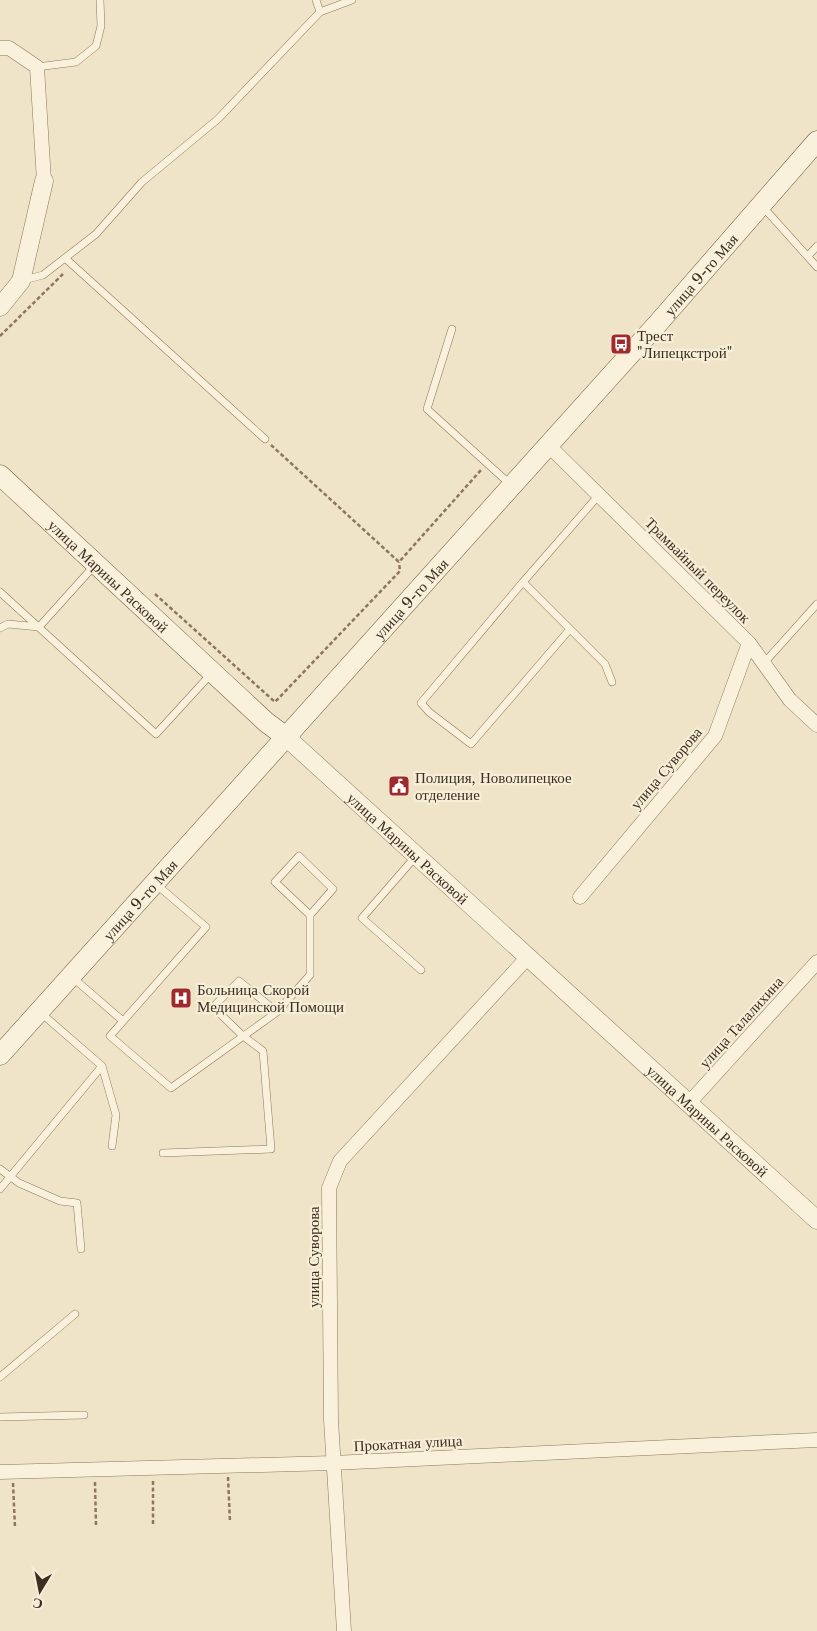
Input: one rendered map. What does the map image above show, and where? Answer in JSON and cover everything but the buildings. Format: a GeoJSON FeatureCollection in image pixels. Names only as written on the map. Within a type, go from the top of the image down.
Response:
{"type":"FeatureCollection","features":[{"type":"Feature","properties":{"kind":"main road","name":"улица 9-го Мая"},"geometry":{"type":"LineString","coordinates":[[0,1054],[660,321],[817,141]]}},
{"type":"Feature","properties":{"kind":"main road","name":"улица Марины Расковой"},"geometry":{"type":"LineString","coordinates":[[0,475],[266,722],[286,737]]}},
{"type":"Feature","properties":{"kind":"street"},"geometry":{"type":"LineString","coordinates":[[0,48],[9,48],[36,67],[44,181],[21,281],[0,307]]}},
{"type":"Feature","properties":{"kind":"street","name":"Трамвайный переулок"},"geometry":{"type":"LineString","coordinates":[[548,444],[749,643],[790,700],[817,725]]}},
{"type":"Feature","properties":{"kind":"street","name":"улица Суворова"},"geometry":{"type":"LineString","coordinates":[[580,897],[715,736],[749,643]]}},
{"type":"Feature","properties":{"kind":"street","name":"улица Марины Расковой"},"geometry":{"type":"LineString","coordinates":[[286,737],[817,1220]]}},
{"type":"Feature","properties":{"kind":"street","name":"улица Суворова"},"geometry":{"type":"LineString","coordinates":[[344,1631],[331,1420],[329,1188],[340,1161],[528,957]]}},
{"type":"Feature","properties":{"kind":"street","name":"улица Талалихина"},"geometry":{"type":"LineString","coordinates":[[689,1103],[817,962]]}},
{"type":"Feature","properties":{"kind":"street","name":"Прокатная улица"},"geometry":{"type":"LineString","coordinates":[[0,1472],[334,1463],[817,1440]]}},
{"type":"Feature","properties":{"kind":"lane"},"geometry":{"type":"LineString","coordinates":[[36,67],[76,62],[96,46],[101,26],[100,0]]}},
{"type":"Feature","properties":{"kind":"lane"},"geometry":{"type":"LineString","coordinates":[[316,0],[320,12]]}},
{"type":"Feature","properties":{"kind":"lane"},"geometry":{"type":"LineString","coordinates":[[21,281],[43,275],[96,234],[142,182],[218,119],[320,12],[352,0]]}},
{"type":"Feature","properties":{"kind":"lane"},"geometry":{"type":"LineString","coordinates":[[761,205],[817,267]]}},
{"type":"Feature","properties":{"kind":"lane"},"geometry":{"type":"LineString","coordinates":[[808,256],[817,246]]}},
{"type":"Feature","properties":{"kind":"lane"},"geometry":{"type":"LineString","coordinates":[[64,258],[265,439]]}},
{"type":"Feature","properties":{"kind":"lane"},"geometry":{"type":"LineString","coordinates":[[452,329],[427,410],[511,485]]}},
{"type":"Feature","properties":{"kind":"lane"},"geometry":{"type":"LineString","coordinates":[[570,629],[471,744],[429,712],[422,703],[599,495]]}},
{"type":"Feature","properties":{"kind":"lane"},"geometry":{"type":"LineString","coordinates":[[39,627],[96,564]]}},
{"type":"Feature","properties":{"kind":"lane"},"geometry":{"type":"LineString","coordinates":[[523,582],[605,664],[612,682]]}},
{"type":"Feature","properties":{"kind":"lane"},"geometry":{"type":"LineString","coordinates":[[0,592],[156,734],[213,672]]}},
{"type":"Feature","properties":{"kind":"lane"},"geometry":{"type":"LineString","coordinates":[[764,663],[817,604]]}},
{"type":"Feature","properties":{"kind":"lane"},"geometry":{"type":"LineString","coordinates":[[0,628],[8,624],[39,627]]}},
{"type":"Feature","properties":{"kind":"lane"},"geometry":{"type":"LineString","coordinates":[[155,883],[206,927],[110,1036],[171,1088],[277,1012],[310,975],[310,915],[333,889],[299,856],[275,882],[310,915]]}},
{"type":"Feature","properties":{"kind":"lane"},"geometry":{"type":"LineString","coordinates":[[416,856],[362,918],[421,970]]}},
{"type":"Feature","properties":{"kind":"lane"},"geometry":{"type":"LineString","coordinates":[[71,976],[123,1021]]}},
{"type":"Feature","properties":{"kind":"lane"},"geometry":{"type":"LineString","coordinates":[[163,1153],[271,1149],[264,1051],[243,1036],[213,1007],[239,981],[277,1012]]}},
{"type":"Feature","properties":{"kind":"lane"},"geometry":{"type":"LineString","coordinates":[[39,1011],[102,1066],[116,1115],[112,1146]]}},
{"type":"Feature","properties":{"kind":"lane"},"geometry":{"type":"LineString","coordinates":[[0,1189],[102,1066]]}},
{"type":"Feature","properties":{"kind":"lane"},"geometry":{"type":"LineString","coordinates":[[0,1169],[19,1183],[60,1201],[76,1203],[81,1249]]}},
{"type":"Feature","properties":{"kind":"lane"},"geometry":{"type":"LineString","coordinates":[[0,1377],[75,1314]]}},
{"type":"Feature","properties":{"kind":"lane"},"geometry":{"type":"LineString","coordinates":[[0,1417],[84,1415]]}},
{"type":"Feature","properties":{"kind":"path"},"geometry":{"type":"LineString","coordinates":[[0,336],[72,264]]}},
{"type":"Feature","properties":{"kind":"path"},"geometry":{"type":"LineString","coordinates":[[150,590],[275,702],[400,571],[399,562],[265,439]]}},
{"type":"Feature","properties":{"kind":"path"},"geometry":{"type":"LineString","coordinates":[[399,562],[487,463]]}},
{"type":"Feature","properties":{"kind":"path"},"geometry":{"type":"LineString","coordinates":[[228,1476],[230,1522]]}},
{"type":"Feature","properties":{"kind":"path"},"geometry":{"type":"LineString","coordinates":[[153,1477],[153,1524]]}},
{"type":"Feature","properties":{"kind":"path"},"geometry":{"type":"LineString","coordinates":[[95,1478],[96,1526]]}},
{"type":"Feature","properties":{"kind":"path"},"geometry":{"type":"LineString","coordinates":[[13,1480],[15,1528]]}},
{"type":"Feature","properties":{"kind":"place","name":"Трест \"Липецкстрой\""},"geometry":{"type":"Point","coordinates":[621,344]}},
{"type":"Feature","properties":{"kind":"place","name":"Полиция, Новолипецкое отделение"},"geometry":{"type":"Point","coordinates":[399,786]}},
{"type":"Feature","properties":{"kind":"place","name":"Больница Скорой Медицинской Помощи"},"geometry":{"type":"Point","coordinates":[181,998]}}]}
